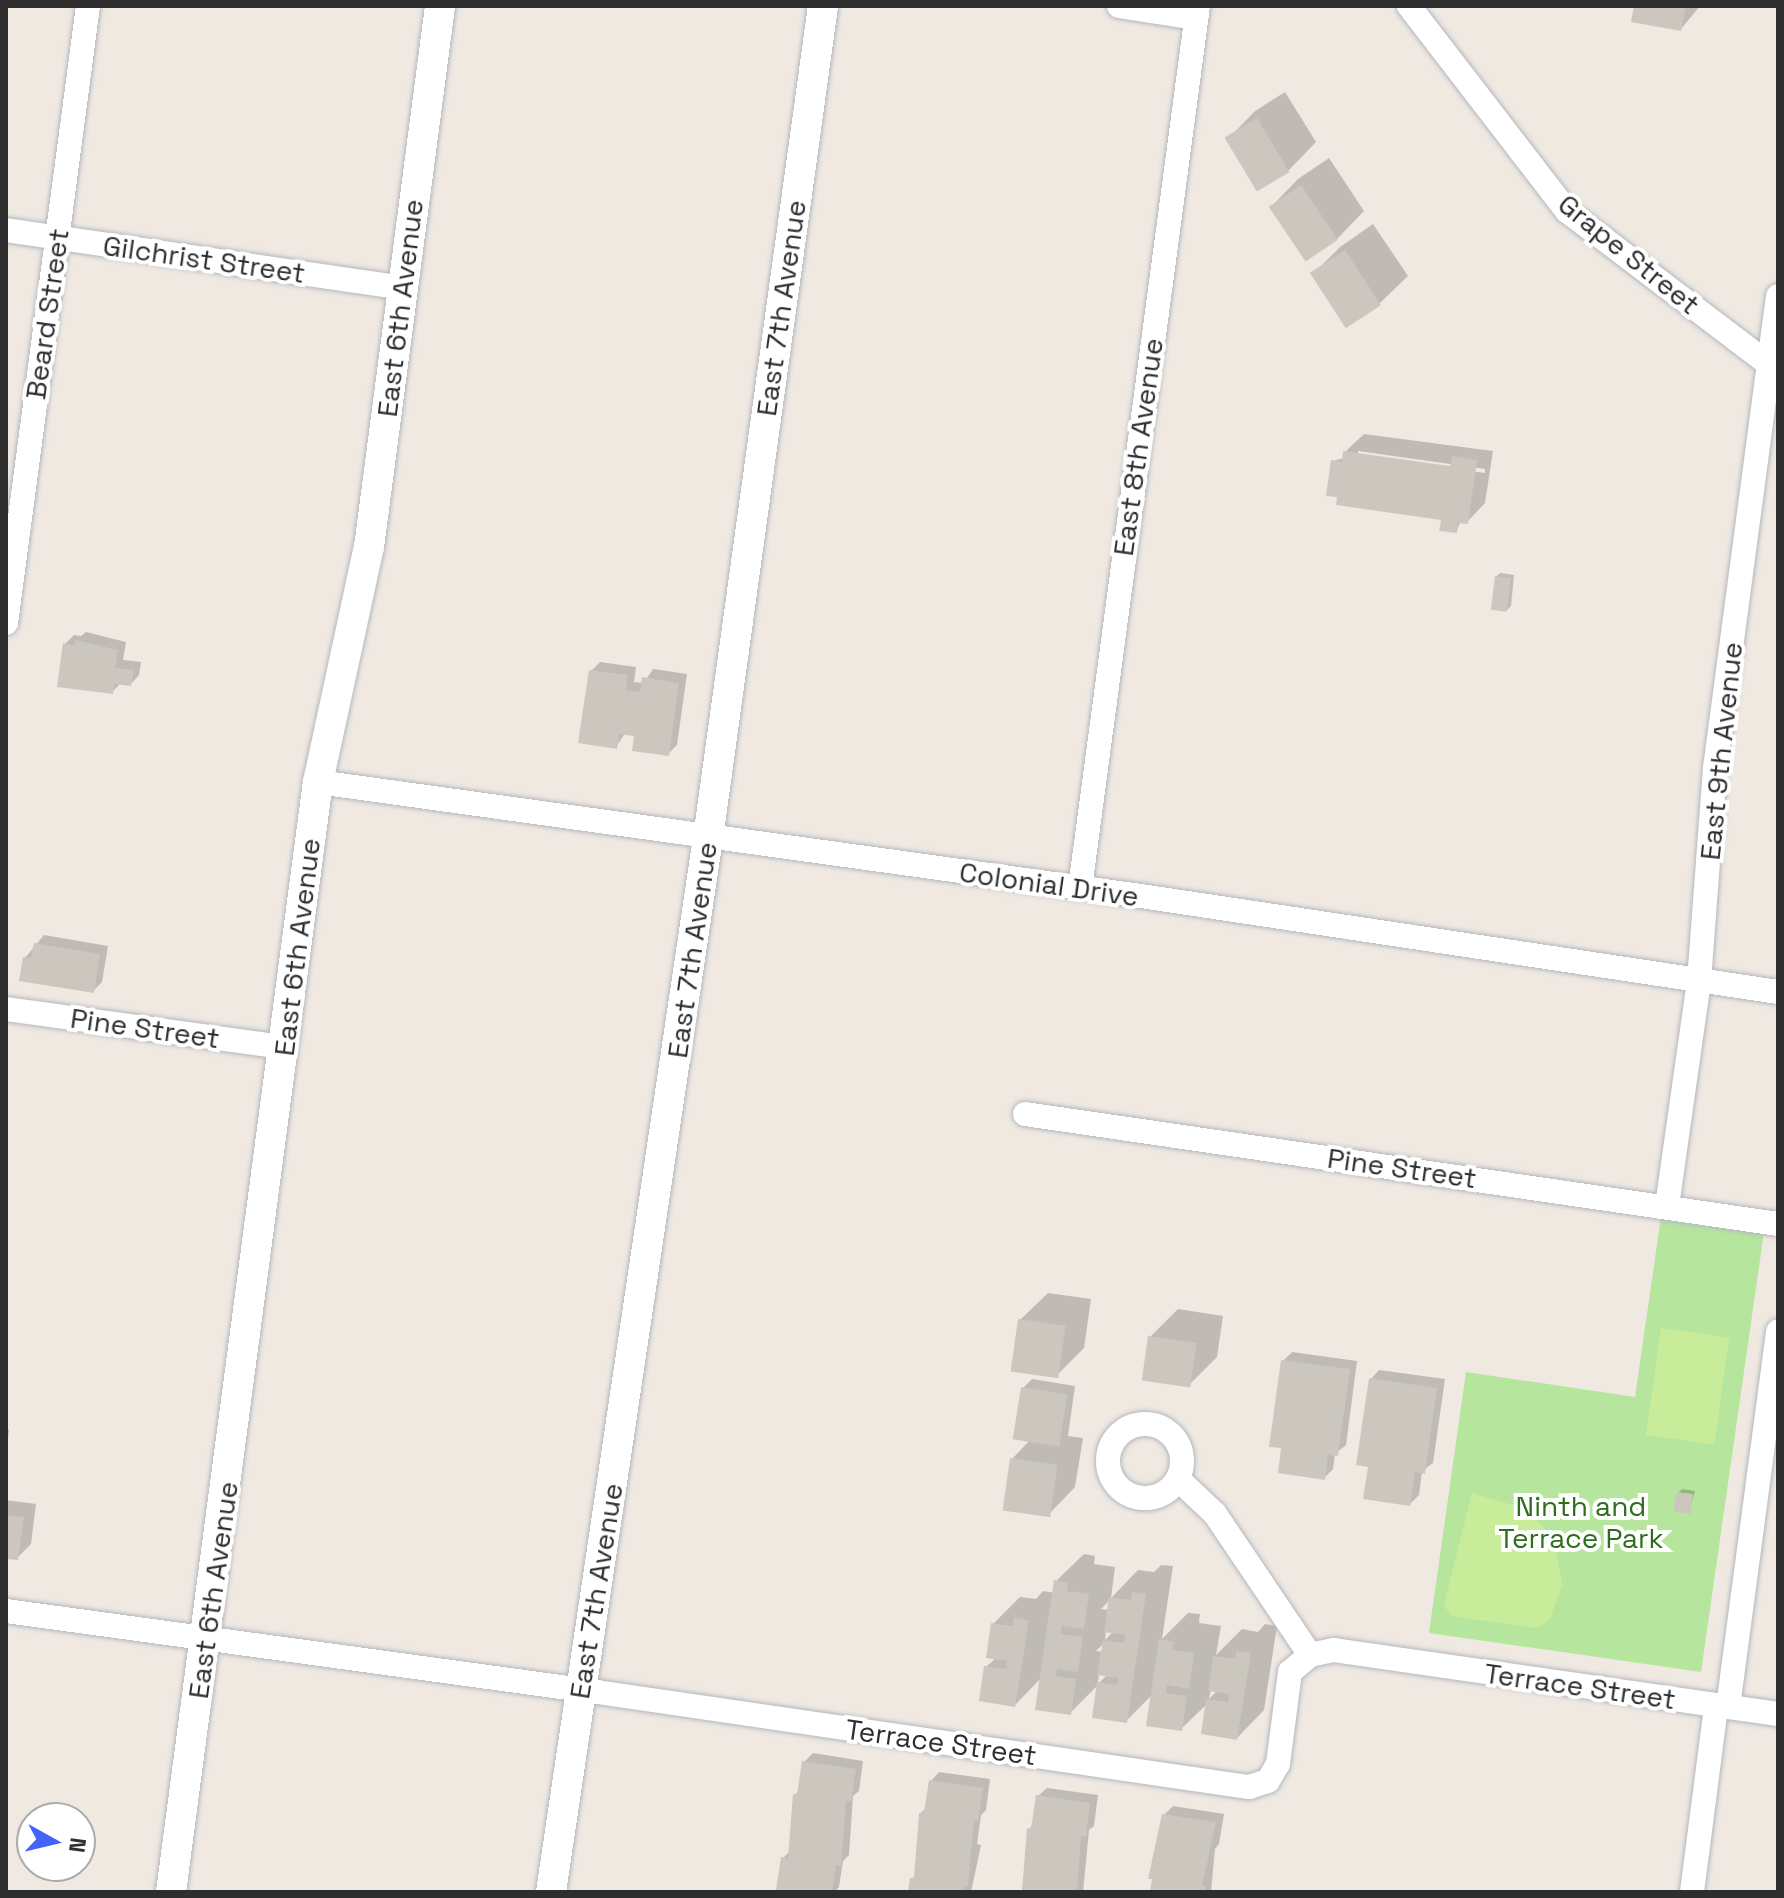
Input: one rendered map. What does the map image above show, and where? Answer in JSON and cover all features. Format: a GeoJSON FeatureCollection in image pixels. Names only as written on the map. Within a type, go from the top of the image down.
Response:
{"type":"FeatureCollection","features":[{"type":"Feature","properties":{"kind":"street","name":"Beard Street"},"geometry":{"type":"LineString","coordinates":[[6,623],[88,6]]}},
{"type":"Feature","properties":{"kind":"street","name":"East 6th Avenue"},"geometry":{"type":"LineString","coordinates":[[171,1892],[207,1639],[318,782],[369,547],[440,6]]}},
{"type":"Feature","properties":{"kind":"street","name":"East 7th Avenue"},"geometry":{"type":"LineString","coordinates":[[551,1892],[708,838],[823,6]]}},
{"type":"Feature","properties":{"kind":"street"},"geometry":{"type":"LineString","coordinates":[[1119,6],[1197,12]]}},
{"type":"Feature","properties":{"kind":"street","name":"Grape Street"},"geometry":{"type":"LineString","coordinates":[[1409,6],[1567,211],[1774,367]]}},
{"type":"Feature","properties":{"kind":"street","name":"East 8th Avenue"},"geometry":{"type":"LineString","coordinates":[[1080,888],[1197,12]]}},
{"type":"Feature","properties":{"kind":"street","name":"Gilchrist Street"},"geometry":{"type":"LineString","coordinates":[[6,230],[402,288]]}},
{"type":"Feature","properties":{"kind":"street","name":"East 9th Avenue"},"geometry":{"type":"LineString","coordinates":[[1667,1206],[1699,981],[1715,768],[1774,367],[1778,296]]}},
{"type":"Feature","properties":{"kind":"street","name":"Colonial Drive"},"geometry":{"type":"LineString","coordinates":[[318,782],[1080,888],[1778,992]]}},
{"type":"Feature","properties":{"kind":"street","name":"Pine Street"},"geometry":{"type":"LineString","coordinates":[[6,1009],[284,1047]]}},
{"type":"Feature","properties":{"kind":"street","name":"Pine Street"},"geometry":{"type":"LineString","coordinates":[[1025,1114],[1778,1224]]}},
{"type":"Feature","properties":{"kind":"street"},"geometry":{"type":"LineString","coordinates":[[1692,1892],[1778,1331]]}},
{"type":"Feature","properties":{"kind":"street"},"geometry":{"type":"LineString","coordinates":[[1178,1479],[1215,1514],[1310,1655]]}},
{"type":"Feature","properties":{"kind":"street","name":"Terrace Street"},"geometry":{"type":"LineString","coordinates":[[6,1611],[581,1689],[1249,1787],[1268,1781],[1278,1764],[1290,1672],[1310,1655],[1334,1650],[1778,1714]]}},
{"type":"Feature","properties":{"kind":"green space","name":"Ninth and Terrace Park"},"geometry":{"type":"Polygon","coordinates":[[[1661,1217],[1764,1232],[1701,1672],[1429,1633],[1466,1372],[1635,1397],[1661,1217]]]}},
{"type":"Feature","properties":{"kind":"green space"},"geometry":{"type":"Polygon","coordinates":[[[1661,1328],[1729,1338],[1714,1445],[1646,1435],[1661,1328]]]}},
{"type":"Feature","properties":{"kind":"green space"},"geometry":{"type":"Polygon","coordinates":[[[1472,1493],[1526,1509],[1554,1539],[1562,1584],[1550,1619],[1537,1628],[1451,1616],[1444,1605],[1472,1493]]]}},
{"type":"Feature","properties":{"kind":"building"},"geometry":{"type":"Polygon","coordinates":[[[1634,6],[1686,6],[1681,31],[1631,22],[1634,6]]]}},
{"type":"Feature","properties":{"kind":"building"},"geometry":{"type":"Polygon","coordinates":[[[1257,118],[1289,172],[1257,192],[1224,138],[1257,118]]]}},
{"type":"Feature","properties":{"kind":"building"},"geometry":{"type":"Polygon","coordinates":[[[1301,185],[1338,240],[1306,262],[1269,207],[1301,185]]]}},
{"type":"Feature","properties":{"kind":"building"},"geometry":{"type":"Polygon","coordinates":[[[1345,250],[1381,305],[1346,328],[1310,273],[1345,250]]]}},
{"type":"Feature","properties":{"kind":"building"},"geometry":{"type":"Polygon","coordinates":[[[1343,451],[1450,466],[1452,456],[1477,460],[1468,524],[1458,523],[1457,533],[1439,531],[1441,520],[1336,505],[1337,497],[1326,496],[1331,460],[1342,462],[1343,451]]]}},
{"type":"Feature","properties":{"kind":"building"},"geometry":{"type":"Polygon","coordinates":[[[1495,576],[1511,578],[1507,612],[1491,610],[1495,576]]]}},
{"type":"Feature","properties":{"kind":"building"},"geometry":{"type":"Polygon","coordinates":[[[75,640],[118,650],[115,668],[134,670],[131,686],[114,684],[113,694],[57,687],[63,643],[74,645],[75,640]]]}},
{"type":"Feature","properties":{"kind":"building"},"geometry":{"type":"Polygon","coordinates":[[[589,670],[628,675],[626,690],[640,692],[642,677],[679,683],[669,756],[632,751],[634,736],[619,734],[617,749],[578,743],[589,670]]]}},
{"type":"Feature","properties":{"kind":"building"},"geometry":{"type":"Polygon","coordinates":[[[34,943],[100,954],[94,993],[19,981],[23,957],[31,958],[34,943]]]}},
{"type":"Feature","properties":{"kind":"building"},"geometry":{"type":"Polygon","coordinates":[[[1018,1319],[1066,1326],[1058,1378],[1011,1371],[1018,1319]]]}},
{"type":"Feature","properties":{"kind":"building"},"geometry":{"type":"Polygon","coordinates":[[[1148,1336],[1197,1343],[1190,1387],[1142,1381],[1148,1336]]]}},
{"type":"Feature","properties":{"kind":"building"},"geometry":{"type":"Polygon","coordinates":[[[1281,1360],[1350,1369],[1338,1456],[1328,1455],[1325,1480],[1278,1473],[1281,1448],[1269,1447],[1281,1360]]]}},
{"type":"Feature","properties":{"kind":"building"},"geometry":{"type":"Polygon","coordinates":[[[1369,1378],[1437,1388],[1425,1474],[1415,1472],[1410,1506],[1363,1499],[1368,1467],[1356,1465],[1369,1378]]]}},
{"type":"Feature","properties":{"kind":"building"},"geometry":{"type":"Polygon","coordinates":[[[1021,1387],[1067,1394],[1059,1447],[1013,1439],[1021,1387]]]}},
{"type":"Feature","properties":{"kind":"building"},"geometry":{"type":"Polygon","coordinates":[[[1010,1458],[1058,1465],[1050,1517],[1003,1510],[1010,1458]]]}},
{"type":"Feature","properties":{"kind":"building"},"geometry":{"type":"Polygon","coordinates":[[[1676,1492],[1693,1494],[1690,1514],[1674,1512],[1676,1492]]]}},
{"type":"Feature","properties":{"kind":"building"},"geometry":{"type":"Polygon","coordinates":[[[6,1515],[24,1517],[18,1560],[6,1559],[6,1515]]]}},
{"type":"Feature","properties":{"kind":"building"},"geometry":{"type":"Polygon","coordinates":[[[1054,1580],[1068,1583],[1067,1591],[1089,1594],[1084,1629],[1062,1626],[1061,1634],[1083,1637],[1078,1672],[1057,1669],[1056,1676],[1076,1679],[1071,1715],[1035,1710],[1054,1580]]]}},
{"type":"Feature","properties":{"kind":"building"},"geometry":{"type":"Polygon","coordinates":[[[1132,1592],[1146,1594],[1127,1723],[1092,1718],[1097,1682],[1117,1685],[1118,1678],[1097,1675],[1103,1640],[1124,1643],[1125,1635],[1104,1632],[1109,1597],[1131,1600],[1132,1592]]]}},
{"type":"Feature","properties":{"kind":"building"},"geometry":{"type":"Polygon","coordinates":[[[1014,1618],[1029,1620],[1015,1707],[979,1701],[984,1666],[1006,1669],[1007,1661],[986,1658],[991,1623],[1013,1626],[1014,1618]]]}},
{"type":"Feature","properties":{"kind":"building"},"geometry":{"type":"Polygon","coordinates":[[[1159,1639],[1174,1642],[1172,1650],[1194,1653],[1189,1689],[1167,1685],[1166,1693],[1187,1696],[1182,1731],[1146,1726],[1159,1639]]]}},
{"type":"Feature","properties":{"kind":"building"},"geometry":{"type":"Polygon","coordinates":[[[1236,1651],[1251,1653],[1237,1740],[1201,1734],[1206,1699],[1228,1702],[1229,1694],[1208,1691],[1213,1656],[1235,1659],[1236,1651]]]}},
{"type":"Feature","properties":{"kind":"building"},"geometry":{"type":"Polygon","coordinates":[[[802,1761],[856,1769],[851,1802],[846,1801],[841,1866],[836,1865],[832,1892],[776,1890],[781,1857],[788,1858],[793,1794],[797,1794],[802,1761]]]}},
{"type":"Feature","properties":{"kind":"building"},"geometry":{"type":"Polygon","coordinates":[[[929,1780],[983,1788],[978,1821],[974,1821],[968,1886],[964,1886],[963,1892],[908,1892],[910,1878],[914,1878],[919,1813],[924,1813],[929,1780]]]}},
{"type":"Feature","properties":{"kind":"building"},"geometry":{"type":"Polygon","coordinates":[[[1036,1795],[1090,1803],[1086,1837],[1081,1836],[1077,1892],[1022,1892],[1027,1828],[1031,1829],[1036,1795]]]}},
{"type":"Feature","properties":{"kind":"building"},"geometry":{"type":"Polygon","coordinates":[[[1162,1814],[1216,1822],[1202,1886],[1206,1887],[1206,1892],[1150,1892],[1152,1879],[1148,1879],[1162,1814]]]}}]}
